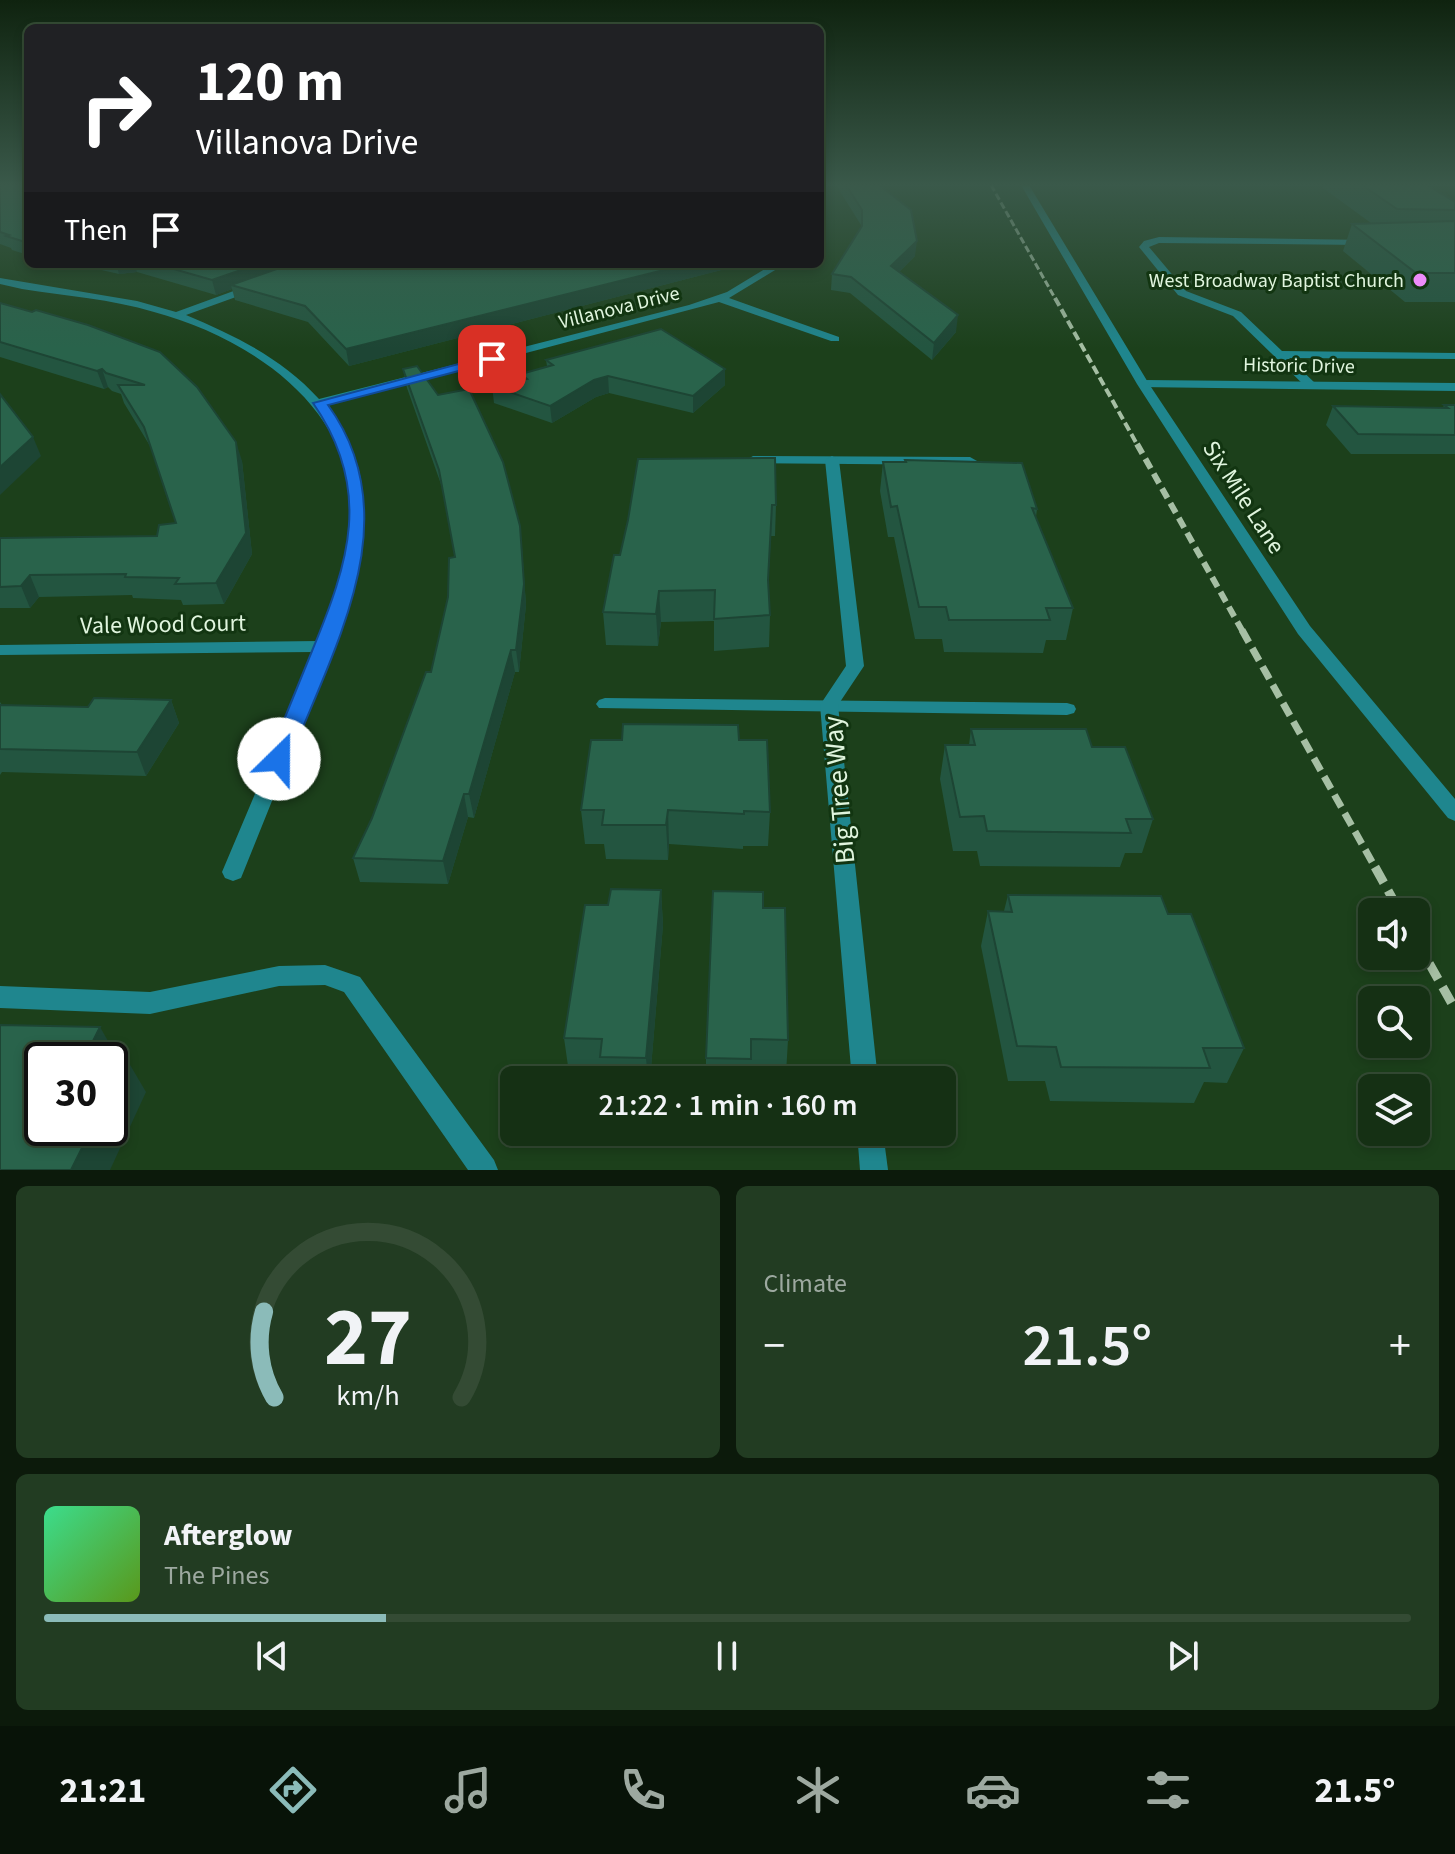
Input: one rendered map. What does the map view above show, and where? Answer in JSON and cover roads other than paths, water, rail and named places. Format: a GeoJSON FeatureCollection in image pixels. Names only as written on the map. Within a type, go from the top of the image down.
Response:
{"type":"FeatureCollection","features":[{"type":"Feature","properties":{"kind":"street","name":"Six Mile Lane"},"geometry":{"type":"LineString","coordinates":[[1057,240],[1143,384],[1304,630],[1455,813]]}},
{"type":"Feature","properties":{"kind":"street"},"geometry":{"type":"LineString","coordinates":[[1311,385],[1237,314],[1182,293],[1144,247],[1159,240],[1377,242]]}},
{"type":"Feature","properties":{"kind":"street","name":"Villanova Drive"},"geometry":{"type":"LineString","coordinates":[[320,403],[719,298],[773,268]]}},
{"type":"Feature","properties":{"kind":"street"},"geometry":{"type":"LineString","coordinates":[[0,281],[177,315],[267,357],[296,378],[320,403],[348,454],[357,493],[357,536],[347,588],[233,872]]}},
{"type":"Feature","properties":{"kind":"street"},"geometry":{"type":"LineString","coordinates":[[177,315],[263,284]]}},
{"type":"Feature","properties":{"kind":"street"},"geometry":{"type":"LineString","coordinates":[[719,298],[835,339]]}},
{"type":"Feature","properties":{"kind":"street"},"geometry":{"type":"LineString","coordinates":[[1280,354],[1455,356]]}},
{"type":"Feature","properties":{"kind":"street","name":"Historic Drive"},"geometry":{"type":"LineString","coordinates":[[1143,384],[1455,387]]}},
{"type":"Feature","properties":{"kind":"street"},"geometry":{"type":"LineString","coordinates":[[740,460],[970,461]]}},
{"type":"Feature","properties":{"kind":"street","name":"Big Tree Way"},"geometry":{"type":"LineString","coordinates":[[832,460],[855,666],[829,705],[864,1066]]}},
{"type":"Feature","properties":{"kind":"street","name":"Vale Wood Court"},"geometry":{"type":"LineString","coordinates":[[0,650],[326,646]]}},
{"type":"Feature","properties":{"kind":"street"},"geometry":{"type":"LineString","coordinates":[[605,704],[1067,709]]}},
{"type":"Feature","properties":{"kind":"street"},"geometry":{"type":"LineString","coordinates":[[0,997],[150,1003],[279,976],[325,975],[352,984],[484,1170]]}},
{"type":"Feature","properties":{"kind":"street"},"geometry":{"type":"LineString","coordinates":[[871,1146],[874,1170]]}},
{"type":"Feature","properties":{"kind":"railway"},"geometry":{"type":"LineString","coordinates":[[1022,240],[1056,300]]}},
{"type":"Feature","properties":{"kind":"railway"},"geometry":{"type":"LineString","coordinates":[[1055,298],[1138,446]]}},
{"type":"Feature","properties":{"kind":"railway"},"geometry":{"type":"LineString","coordinates":[[1137,444],[1243,632]]}},
{"type":"Feature","properties":{"kind":"railway"},"geometry":{"type":"LineString","coordinates":[[1242,630],[1376,869]]}},
{"type":"Feature","properties":{"kind":"railway"},"geometry":{"type":"LineString","coordinates":[[1375,867],[1392,898]]}},
{"type":"Feature","properties":{"kind":"railway"},"geometry":{"type":"LineString","coordinates":[[1430,965],[1455,1009]]}},
{"type":"Feature","properties":{"kind":"place","name":"West Broadway Baptist Church"},"geometry":{"type":"Point","coordinates":[1420,280]}}]}
